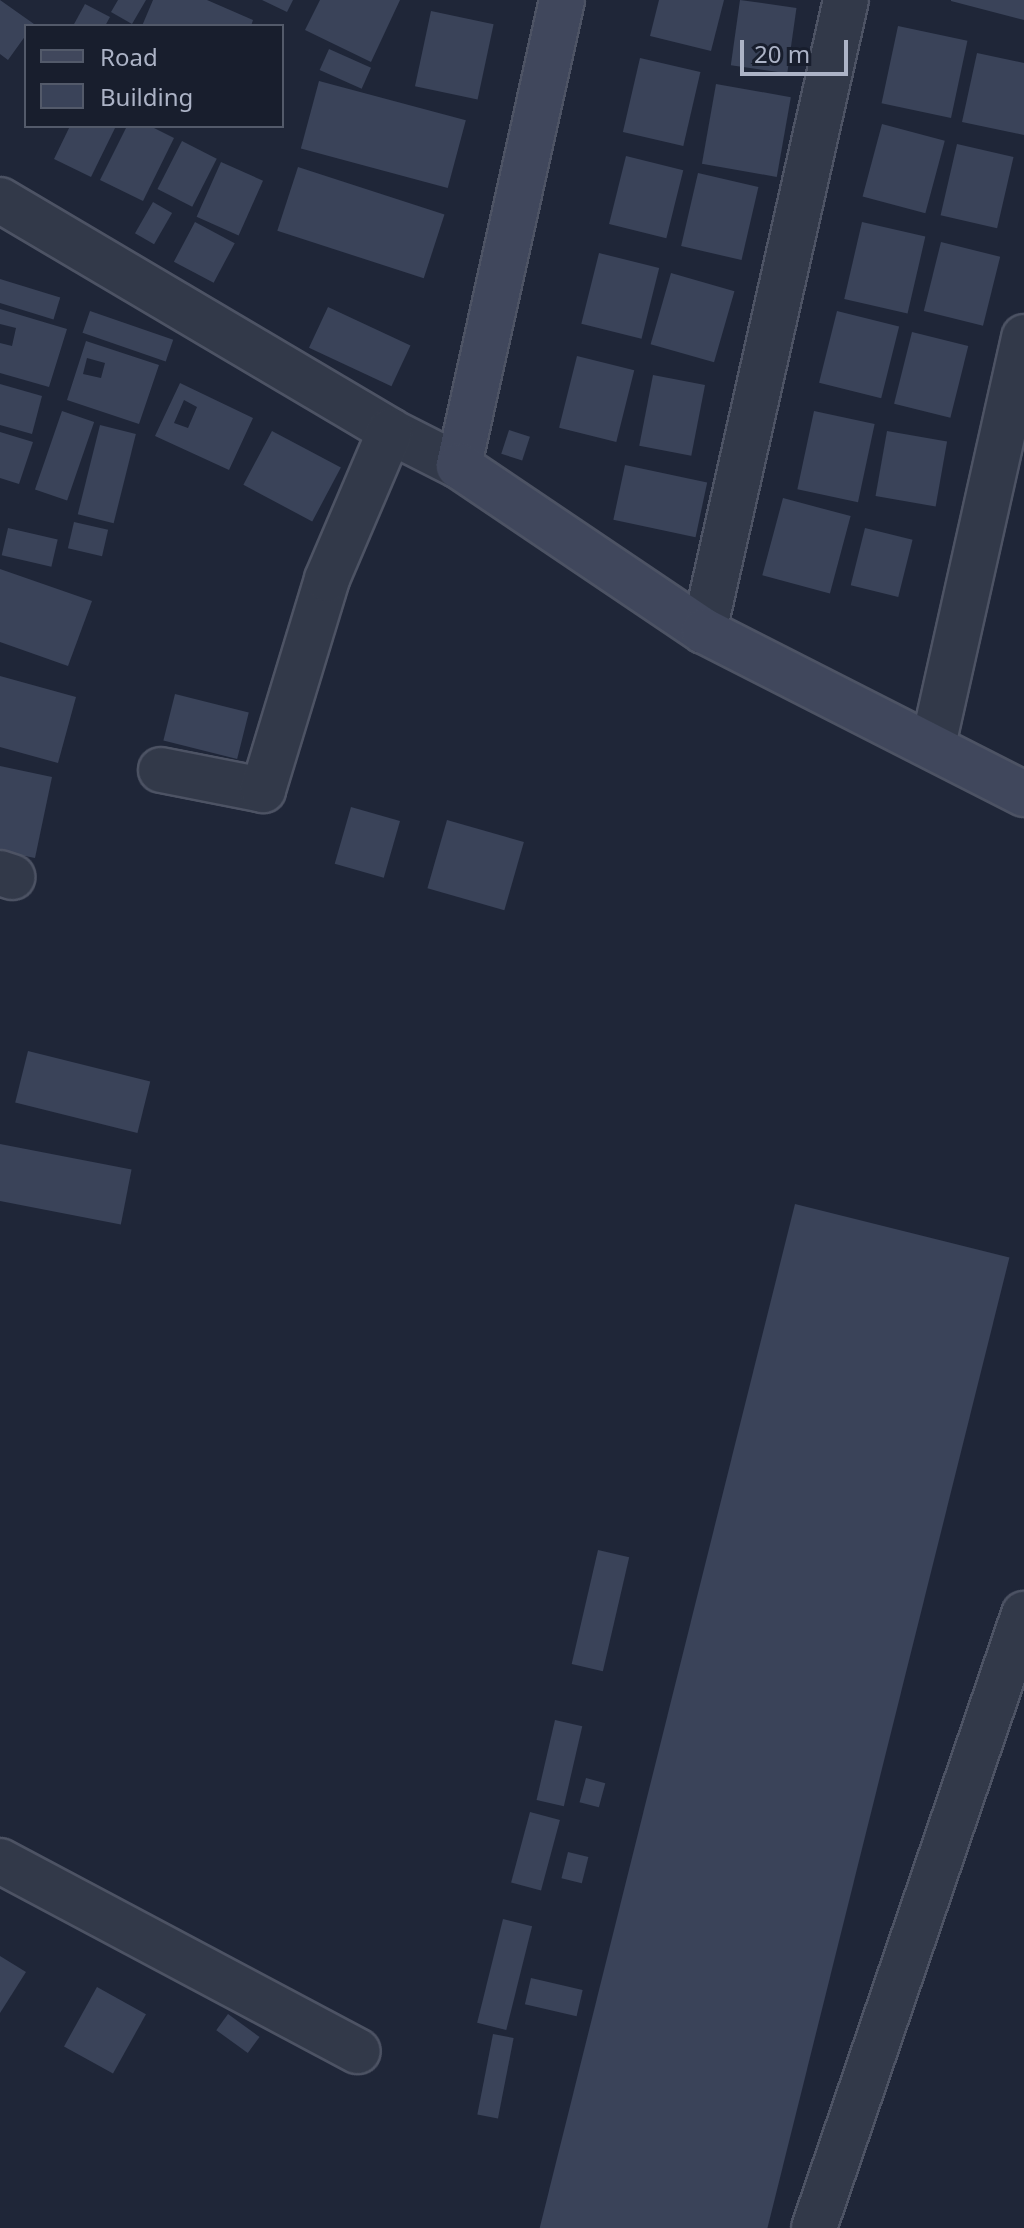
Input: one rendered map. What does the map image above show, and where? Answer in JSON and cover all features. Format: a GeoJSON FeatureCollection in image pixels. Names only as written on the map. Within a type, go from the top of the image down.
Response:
{"type":"FeatureCollection","features":[{"type":"Feature","properties":{"kind":"street"},"geometry":{"type":"LineString","coordinates":[[459,466],[562,0]]}},
{"type":"Feature","properties":{"kind":"street"},"geometry":{"type":"LineString","coordinates":[[704,631],[846,0]]}},
{"type":"Feature","properties":{"kind":"street"},"geometry":{"type":"LineString","coordinates":[[1,205],[390,431],[459,466],[704,631],[1024,794]]}},
{"type":"Feature","properties":{"kind":"street"},"geometry":{"type":"LineString","coordinates":[[933,745],[1024,337]]}},
{"type":"Feature","properties":{"kind":"street"},"geometry":{"type":"LineString","coordinates":[[161,770],[263,790],[327,579],[390,431]]}},
{"type":"Feature","properties":{"kind":"street"},"geometry":{"type":"LineString","coordinates":[[814,2228],[1024,1614]]}},
{"type":"Feature","properties":{"kind":"street"},"geometry":{"type":"LineString","coordinates":[[0,1861],[358,2051]]}},
{"type":"Feature","properties":{"kind":"building"},"geometry":{"type":"Polygon","coordinates":[[[0,0],[34,24],[24,24],[24,38],[8,60],[0,54],[0,0]]]}},
{"type":"Feature","properties":{"kind":"building"},"geometry":{"type":"Polygon","coordinates":[[[118,0],[146,0],[132,24],[111,12],[118,0]]]}},
{"type":"Feature","properties":{"kind":"building"},"geometry":{"type":"Polygon","coordinates":[[[153,0],[207,0],[253,20],[252,24],[143,24],[153,0]]]}},
{"type":"Feature","properties":{"kind":"building"},"geometry":{"type":"Polygon","coordinates":[[[262,0],[293,0],[287,12],[262,0]]]}},
{"type":"Feature","properties":{"kind":"building"},"geometry":{"type":"Polygon","coordinates":[[[320,0],[400,0],[371,62],[305,30],[320,0]]]}},
{"type":"Feature","properties":{"kind":"building"},"geometry":{"type":"Polygon","coordinates":[[[659,0],[724,0],[711,51],[650,36],[659,0]]]}},
{"type":"Feature","properties":{"kind":"building"},"geometry":{"type":"Polygon","coordinates":[[[740,0],[796,8],[787,73],[731,65],[740,0]]]}},
{"type":"Feature","properties":{"kind":"building"},"geometry":{"type":"Polygon","coordinates":[[[1024,0],[1024,20],[951,1],[1024,0]]]}},
{"type":"Feature","properties":{"kind":"building"},"geometry":{"type":"Polygon","coordinates":[[[85,4],[110,17],[106,24],[74,24],[85,4]]]}},
{"type":"Feature","properties":{"kind":"building"},"geometry":{"type":"Polygon","coordinates":[[[431,11],[494,24],[478,100],[415,86],[431,11]]]}},
{"type":"Feature","properties":{"kind":"building"},"geometry":{"type":"Polygon","coordinates":[[[898,26],[967,41],[951,118],[882,103],[898,26]]]}},
{"type":"Feature","properties":{"kind":"building"},"geometry":{"type":"Polygon","coordinates":[[[329,49],[371,68],[362,89],[320,70],[329,49]]]}},
{"type":"Feature","properties":{"kind":"building"},"geometry":{"type":"Polygon","coordinates":[[[977,53],[1024,63],[1024,135],[962,122],[977,53]]]}},
{"type":"Feature","properties":{"kind":"building"},"geometry":{"type":"Polygon","coordinates":[[[640,58],[700,72],[683,146],[623,132],[640,58]]]}},
{"type":"Feature","properties":{"kind":"building"},"geometry":{"type":"Polygon","coordinates":[[[319,81],[466,120],[448,188],[301,149],[319,81]]]}},
{"type":"Feature","properties":{"kind":"building"},"geometry":{"type":"Polygon","coordinates":[[[716,84],[791,97],[777,177],[702,164],[716,84]]]}},
{"type":"Feature","properties":{"kind":"building"},"geometry":{"type":"Polygon","coordinates":[[[882,124],[945,141],[925,213],[863,196],[882,124]]]}},
{"type":"Feature","properties":{"kind":"building"},"geometry":{"type":"Polygon","coordinates":[[[69,128],[115,128],[91,177],[54,159],[69,128]]]}},
{"type":"Feature","properties":{"kind":"building"},"geometry":{"type":"Polygon","coordinates":[[[126,128],[154,128],[174,138],[143,201],[100,180],[126,128]]]}},
{"type":"Feature","properties":{"kind":"building"},"geometry":{"type":"Polygon","coordinates":[[[182,141],[217,159],[192,207],[157,189],[182,141]]]}},
{"type":"Feature","properties":{"kind":"building"},"geometry":{"type":"Polygon","coordinates":[[[957,144],[1014,157],[997,228],[941,215],[957,144]]]}},
{"type":"Feature","properties":{"kind":"building"},"geometry":{"type":"Polygon","coordinates":[[[626,156],[683,170],[666,238],[609,224],[626,156]]]}},
{"type":"Feature","properties":{"kind":"building"},"geometry":{"type":"Polygon","coordinates":[[[221,162],[263,181],[239,236],[197,217],[221,162]]]}},
{"type":"Feature","properties":{"kind":"building"},"geometry":{"type":"Polygon","coordinates":[[[298,167],[444,215],[424,278],[277,231],[298,167]]]}},
{"type":"Feature","properties":{"kind":"building"},"geometry":{"type":"Polygon","coordinates":[[[698,173],[758,187],[742,260],[681,246],[698,173]]]}},
{"type":"Feature","properties":{"kind":"building"},"geometry":{"type":"Polygon","coordinates":[[[153,202],[172,213],[154,244],[135,233],[153,202]]]}},
{"type":"Feature","properties":{"kind":"building"},"geometry":{"type":"Polygon","coordinates":[[[195,222],[235,243],[214,283],[174,262],[195,222]]]}},
{"type":"Feature","properties":{"kind":"building"},"geometry":{"type":"Polygon","coordinates":[[[862,222],[925,237],[908,314],[844,299],[862,222]]]}},
{"type":"Feature","properties":{"kind":"building"},"geometry":{"type":"Polygon","coordinates":[[[941,242],[1000,257],[983,326],[924,311],[941,242]]]}},
{"type":"Feature","properties":{"kind":"building"},"geometry":{"type":"Polygon","coordinates":[[[599,253],[659,268],[641,339],[581,324],[599,253]]]}},
{"type":"Feature","properties":{"kind":"building"},"geometry":{"type":"Polygon","coordinates":[[[671,273],[734,291],[714,362],[651,344],[671,273]]]}},
{"type":"Feature","properties":{"kind":"building"},"geometry":{"type":"Polygon","coordinates":[[[0,279],[60,297],[54,319],[0,303],[0,279]]]}},
{"type":"Feature","properties":{"kind":"building"},"geometry":{"type":"Polygon","coordinates":[[[328,307],[410,345],[391,386],[309,348],[328,307]]]}},
{"type":"Feature","properties":{"kind":"building"},"geometry":{"type":"Polygon","coordinates":[[[0,309],[67,329],[49,387],[0,373],[0,343],[12,346],[16,328],[0,324],[0,309]]]}},
{"type":"Feature","properties":{"kind":"building"},"geometry":{"type":"Polygon","coordinates":[[[90,311],[173,340],[166,361],[83,333],[90,311]]]}},
{"type":"Feature","properties":{"kind":"building"},"geometry":{"type":"Polygon","coordinates":[[[837,311],[899,326],[881,398],[819,383],[837,311]]]}},
{"type":"Feature","properties":{"kind":"building"},"geometry":{"type":"Polygon","coordinates":[[[912,332],[968,346],[950,418],[894,404],[912,332]]]}},
{"type":"Feature","properties":{"kind":"building"},"geometry":{"type":"Polygon","coordinates":[[[86,341],[159,365],[139,424],[67,400],[86,341]],[[87,358],[83,374],[101,378],[105,363],[87,358]]]}},
{"type":"Feature","properties":{"kind":"building"},"geometry":{"type":"Polygon","coordinates":[[[577,356],[634,370],[616,442],[559,428],[577,356]]]}},
{"type":"Feature","properties":{"kind":"building"},"geometry":{"type":"Polygon","coordinates":[[[653,375],[705,385],[691,456],[639,446],[653,375]]]}},
{"type":"Feature","properties":{"kind":"building"},"geometry":{"type":"Polygon","coordinates":[[[180,383],[253,418],[229,470],[155,436],[180,383]],[[184,400],[174,423],[188,428],[197,407],[184,400]]]}},
{"type":"Feature","properties":{"kind":"building"},"geometry":{"type":"Polygon","coordinates":[[[0,384],[42,396],[32,434],[0,425],[0,384]]]}},
{"type":"Feature","properties":{"kind":"building"},"geometry":{"type":"Polygon","coordinates":[[[62,411],[94,422],[67,501],[35,489],[62,411]]]}},
{"type":"Feature","properties":{"kind":"building"},"geometry":{"type":"Polygon","coordinates":[[[814,411],[875,424],[858,502],[797,489],[814,411]]]}},
{"type":"Feature","properties":{"kind":"building"},"geometry":{"type":"Polygon","coordinates":[[[100,425],[136,434],[114,523],[78,514],[100,425]]]}},
{"type":"Feature","properties":{"kind":"building"},"geometry":{"type":"Polygon","coordinates":[[[509,430],[530,437],[522,461],[501,454],[509,430]]]}},
{"type":"Feature","properties":{"kind":"building"},"geometry":{"type":"Polygon","coordinates":[[[272,431],[341,468],[312,521],[243,485],[272,431]]]}},
{"type":"Feature","properties":{"kind":"building"},"geometry":{"type":"Polygon","coordinates":[[[887,431],[947,442],[936,507],[876,496],[887,431]]]}},
{"type":"Feature","properties":{"kind":"building"},"geometry":{"type":"Polygon","coordinates":[[[0,432],[33,442],[19,484],[0,478],[0,432]]]}},
{"type":"Feature","properties":{"kind":"building"},"geometry":{"type":"Polygon","coordinates":[[[625,465],[707,482],[696,537],[613,520],[625,465]]]}},
{"type":"Feature","properties":{"kind":"building"},"geometry":{"type":"Polygon","coordinates":[[[783,498],[851,516],[830,593],[762,575],[783,498]]]}},
{"type":"Feature","properties":{"kind":"building"},"geometry":{"type":"Polygon","coordinates":[[[74,522],[108,530],[102,556],[68,548],[74,522]]]}},
{"type":"Feature","properties":{"kind":"building"},"geometry":{"type":"Polygon","coordinates":[[[8,528],[58,539],[51,567],[2,555],[8,528]]]}},
{"type":"Feature","properties":{"kind":"building"},"geometry":{"type":"Polygon","coordinates":[[[865,528],[913,540],[898,597],[851,585],[865,528]]]}},
{"type":"Feature","properties":{"kind":"building"},"geometry":{"type":"Polygon","coordinates":[[[0,569],[92,601],[68,666],[0,642],[0,569]]]}},
{"type":"Feature","properties":{"kind":"building"},"geometry":{"type":"Polygon","coordinates":[[[0,676],[76,697],[58,763],[0,747],[0,676]]]}},
{"type":"Feature","properties":{"kind":"building"},"geometry":{"type":"Polygon","coordinates":[[[175,694],[249,712],[237,759],[163,741],[175,694]]]}},
{"type":"Feature","properties":{"kind":"building"},"geometry":{"type":"Polygon","coordinates":[[[0,766],[52,777],[35,858],[0,851],[0,766]]]}},
{"type":"Feature","properties":{"kind":"building"},"geometry":{"type":"Polygon","coordinates":[[[351,807],[400,821],[384,878],[335,864],[351,807]]]}},
{"type":"Feature","properties":{"kind":"building"},"geometry":{"type":"Polygon","coordinates":[[[447,820],[524,842],[504,910],[427,888],[447,820]]]}},
{"type":"Feature","properties":{"kind":"building"},"geometry":{"type":"Polygon","coordinates":[[[28,1051],[150,1081],[137,1133],[15,1102],[28,1051]]]}},
{"type":"Feature","properties":{"kind":"building"},"geometry":{"type":"Polygon","coordinates":[[[0,1144],[132,1170],[121,1225],[0,1201],[0,1144]]]}},
{"type":"Feature","properties":{"kind":"building"},"geometry":{"type":"Polygon","coordinates":[[[795,1204],[1009,1257],[767,2228],[540,2228],[795,1204]]]}},
{"type":"Feature","properties":{"kind":"building"},"geometry":{"type":"Polygon","coordinates":[[[598,1550],[629,1557],[603,1671],[572,1664],[598,1550]]]}},
{"type":"Feature","properties":{"kind":"building"},"geometry":{"type":"Polygon","coordinates":[[[555,1720],[582,1726],[564,1806],[537,1800],[555,1720]]]}},
{"type":"Feature","properties":{"kind":"building"},"geometry":{"type":"Polygon","coordinates":[[[586,1778],[605,1783],[599,1807],[580,1802],[586,1778]]]}},
{"type":"Feature","properties":{"kind":"building"},"geometry":{"type":"Polygon","coordinates":[[[530,1812],[560,1820],[541,1891],[511,1883],[530,1812]]]}},
{"type":"Feature","properties":{"kind":"building"},"geometry":{"type":"Polygon","coordinates":[[[568,1852],[588,1857],[582,1883],[561,1878],[568,1852]]]}},
{"type":"Feature","properties":{"kind":"building"},"geometry":{"type":"Polygon","coordinates":[[[503,1919],[532,1926],[506,2030],[477,2023],[503,1919]]]}},
{"type":"Feature","properties":{"kind":"building"},"geometry":{"type":"Polygon","coordinates":[[[0,1956],[26,1972],[0,2013],[0,1956]]]}},
{"type":"Feature","properties":{"kind":"building"},"geometry":{"type":"Polygon","coordinates":[[[531,1978],[583,1990],[577,2016],[525,2004],[531,1978]]]}},
{"type":"Feature","properties":{"kind":"building"},"geometry":{"type":"Polygon","coordinates":[[[97,1987],[146,2014],[113,2074],[64,2046],[97,1987]]]}},
{"type":"Feature","properties":{"kind":"building"},"geometry":{"type":"Polygon","coordinates":[[[228,2014],[260,2037],[248,2053],[216,2030],[228,2014]]]}},
{"type":"Feature","properties":{"kind":"building"},"geometry":{"type":"Polygon","coordinates":[[[493,2034],[514,2038],[498,2119],[477,2114],[493,2034]]]}}]}
